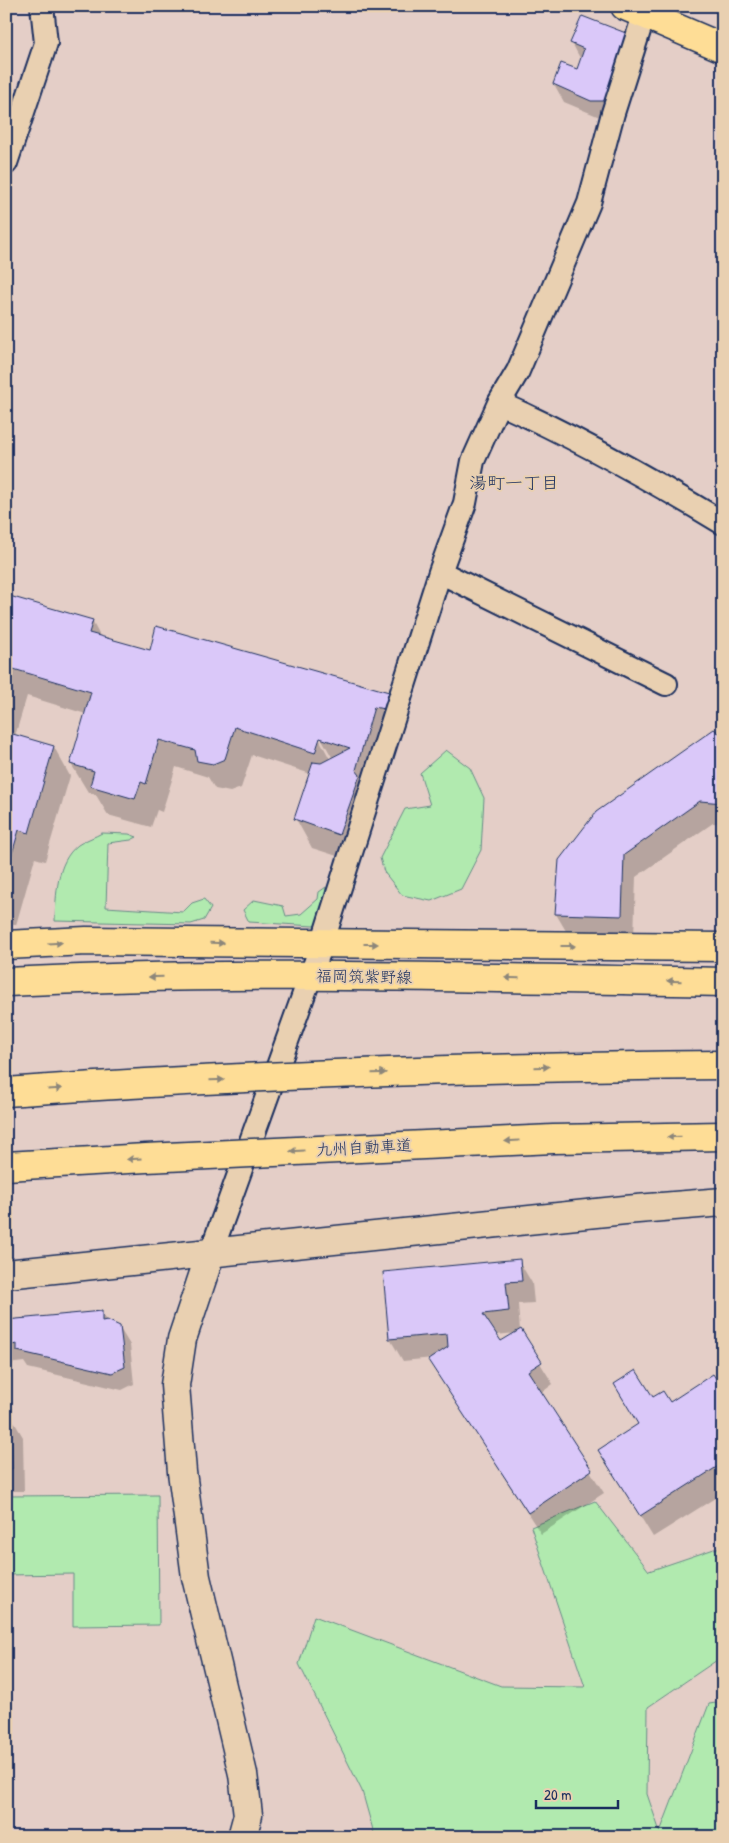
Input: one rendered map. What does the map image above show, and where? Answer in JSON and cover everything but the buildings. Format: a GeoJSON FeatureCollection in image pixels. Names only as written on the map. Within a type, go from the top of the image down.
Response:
{"type":"FeatureCollection","features":[{"type":"Feature","properties":{"kind":"main road"},"geometry":{"type":"LineString","coordinates":[[635,10],[723,48]]}},
{"type":"Feature","properties":{"kind":"main road","name":"福岡筑紫野線"},"geometry":{"type":"LineString","coordinates":[[6,945],[86,941],[723,947]]}},
{"type":"Feature","properties":{"kind":"main road","name":"福岡筑紫野線"},"geometry":{"type":"LineString","coordinates":[[6,982],[87,978],[310,975],[723,982]]}},
{"type":"Feature","properties":{"kind":"main road"},"geometry":{"type":"LineString","coordinates":[[6,1092],[146,1082],[553,1066],[723,1065]]}},
{"type":"Feature","properties":{"kind":"main road","name":"九州自動車道"},"geometry":{"type":"LineString","coordinates":[[6,1166],[543,1139],[723,1136]]}},
{"type":"Feature","properties":{"kind":"street"},"geometry":{"type":"LineString","coordinates":[[6,163],[46,43],[42,6]]}},
{"type":"Feature","properties":{"kind":"street"},"geometry":{"type":"LineString","coordinates":[[242,1837],[248,1815],[243,1774],[196,1577],[182,1472],[175,1384],[182,1339],[211,1252],[322,944],[440,572],[465,503],[473,461],[499,403],[518,371],[589,204],[613,113],[635,10]]}},
{"type":"Feature","properties":{"kind":"street"},"geometry":{"type":"LineString","coordinates":[[499,403],[544,423],[669,490],[723,523]]}},
{"type":"Feature","properties":{"kind":"street"},"geometry":{"type":"LineString","coordinates":[[440,572],[666,684]]}},
{"type":"Feature","properties":{"kind":"street"},"geometry":{"type":"LineString","coordinates":[[6,1274],[625,1210],[723,1202]]}},
{"type":"Feature","properties":{"kind":"green space"},"geometry":{"type":"Polygon","coordinates":[[[446,750],[470,768],[484,798],[481,850],[461,889],[431,901],[402,895],[384,872],[380,858],[405,809],[430,805],[420,773],[446,750]]]}},
{"type":"Feature","properties":{"kind":"green space"},"geometry":{"type":"Polygon","coordinates":[[[102,833],[129,834],[137,837],[131,840],[108,843],[106,907],[183,912],[192,903],[204,899],[211,908],[204,920],[191,924],[55,921],[59,880],[65,861],[78,845],[102,833]]]}},
{"type":"Feature","properties":{"kind":"green space"},"geometry":{"type":"Polygon","coordinates":[[[326,887],[321,920],[314,926],[249,922],[243,910],[254,900],[283,906],[286,916],[301,914],[318,899],[319,892],[326,887]]]}},
{"type":"Feature","properties":{"kind":"green space"},"geometry":{"type":"Polygon","coordinates":[[[158,1495],[159,1625],[73,1626],[73,1574],[6,1575],[6,1496],[158,1495]]]}},
{"type":"Feature","properties":{"kind":"green space"},"geometry":{"type":"Polygon","coordinates":[[[595,1501],[649,1571],[723,1546],[723,1656],[648,1707],[647,1794],[660,1832],[709,1704],[723,1702],[723,1837],[375,1837],[362,1791],[299,1664],[314,1616],[501,1686],[585,1687],[531,1527],[595,1501]]]}},
{"type":"Feature","properties":{"kind":"district","name":"湯町一丁目"},"geometry":{"type":"Point","coordinates":[514,483]}}]}
